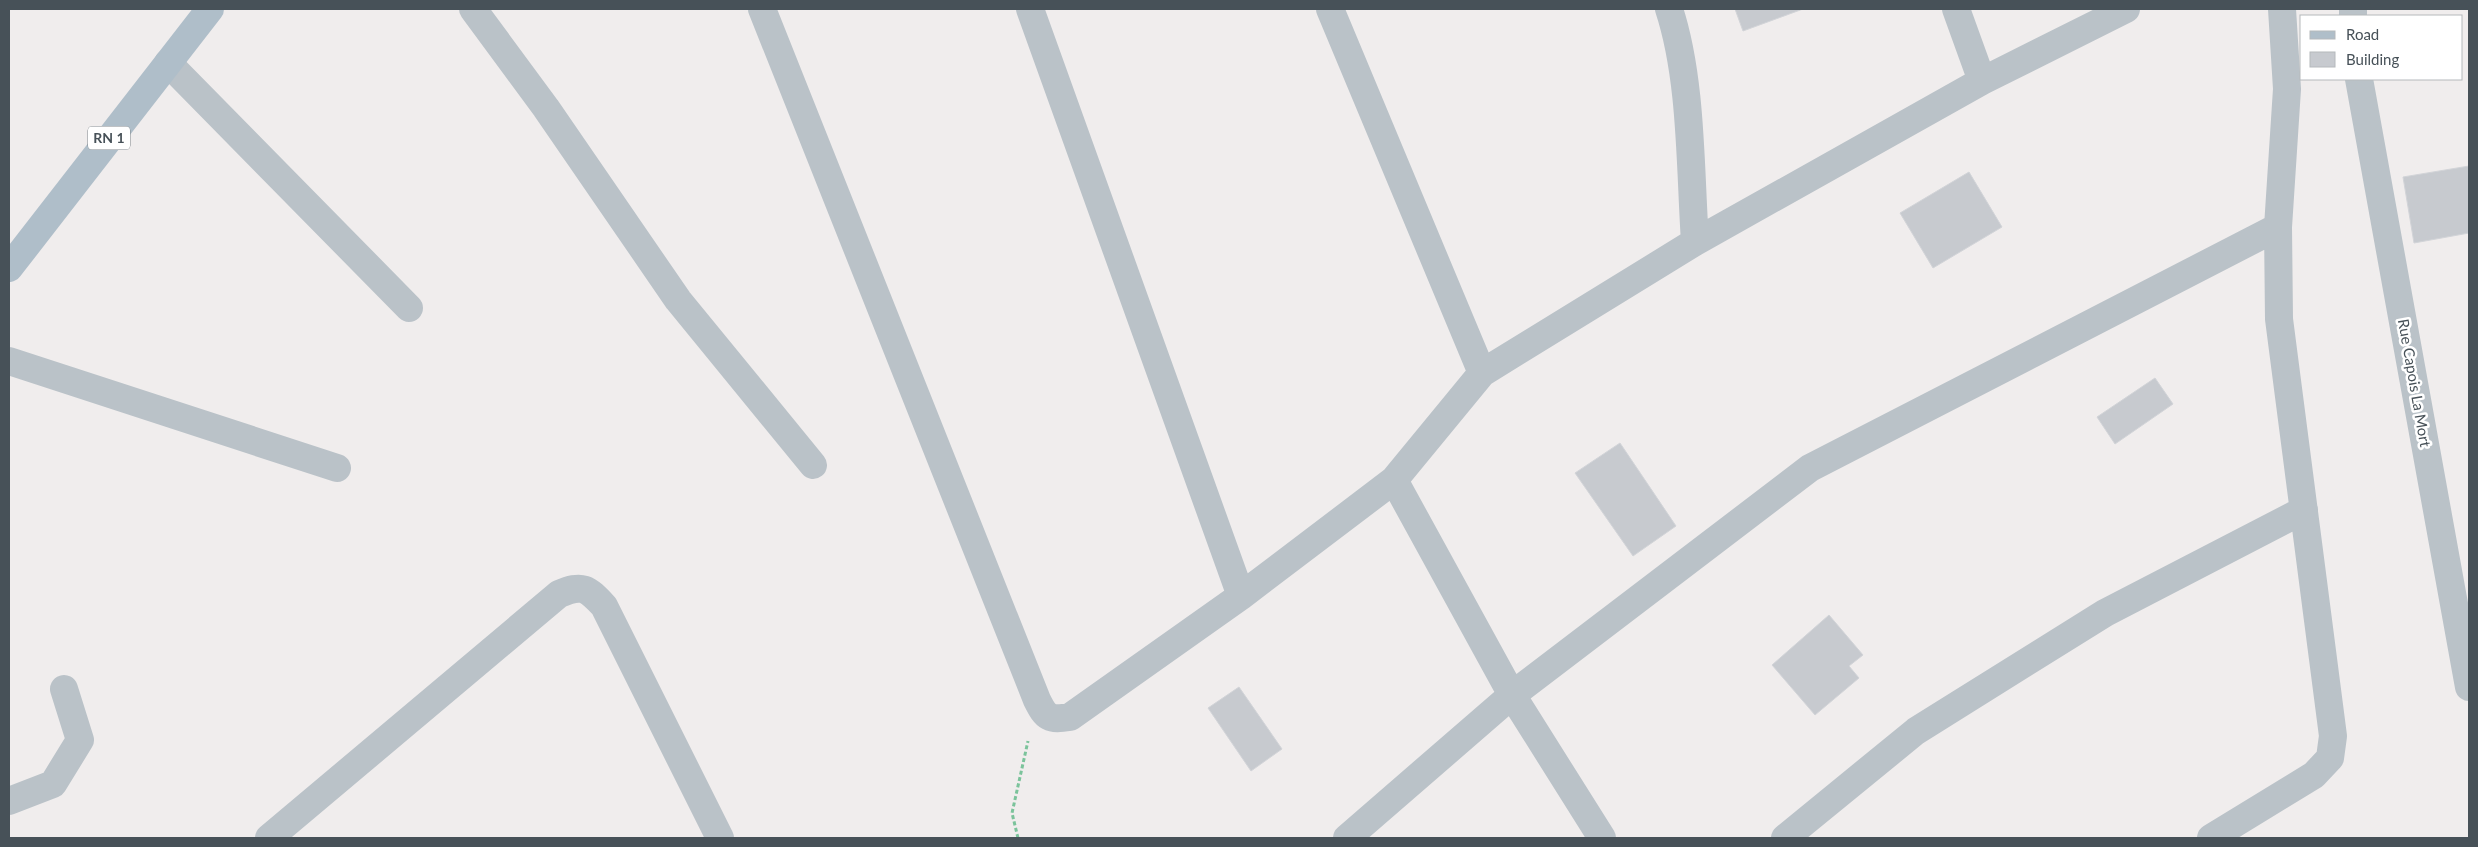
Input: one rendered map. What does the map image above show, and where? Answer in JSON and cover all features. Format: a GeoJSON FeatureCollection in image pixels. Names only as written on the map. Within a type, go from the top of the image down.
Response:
{"type":"FeatureCollection","features":[{"type":"Feature","properties":{"kind":"main road","name":"RN 1"},"geometry":{"type":"LineString","coordinates":[[9,267],[210,9]]}},
{"type":"Feature","properties":{"kind":"street"},"geometry":{"type":"LineString","coordinates":[[473,9],[546,108],[678,300],[813,465]]}},
{"type":"Feature","properties":{"kind":"street"},"geometry":{"type":"LineString","coordinates":[[762,9],[1037,700],[1044,714],[1055,719],[1070,717],[1242,596],[1394,480],[1482,373],[1695,242],[1982,82],[2126,9]]}},
{"type":"Feature","properties":{"kind":"street"},"geometry":{"type":"LineString","coordinates":[[1030,9],[1242,596]]}},
{"type":"Feature","properties":{"kind":"street"},"geometry":{"type":"LineString","coordinates":[[1330,9],[1482,373]]}},
{"type":"Feature","properties":{"kind":"street"},"geometry":{"type":"LineString","coordinates":[[1670,9],[1677,31],[1687,110],[1695,242]]}},
{"type":"Feature","properties":{"kind":"street"},"geometry":{"type":"LineString","coordinates":[[1956,9],[1982,82]]}},
{"type":"Feature","properties":{"kind":"street"},"geometry":{"type":"LineString","coordinates":[[2211,838],[2314,776],[2330,758],[2333,736],[2279,319],[2278,227],[2288,89],[2282,9]]}},
{"type":"Feature","properties":{"kind":"street"},"geometry":{"type":"LineString","coordinates":[[168,63],[409,308]]}},
{"type":"Feature","properties":{"kind":"street","name":"Rue Capois La Mort"},"geometry":{"type":"LineString","coordinates":[[2359,80],[2469,688]]}},
{"type":"Feature","properties":{"kind":"street"},"geometry":{"type":"LineString","coordinates":[[1347,838],[1512,695],[1810,468],[2278,227]]}},
{"type":"Feature","properties":{"kind":"street"},"geometry":{"type":"LineString","coordinates":[[9,361],[337,468]]}},
{"type":"Feature","properties":{"kind":"street"},"geometry":{"type":"LineString","coordinates":[[1394,480],[1512,695],[1602,838]]}},
{"type":"Feature","properties":{"kind":"street"},"geometry":{"type":"LineString","coordinates":[[1785,838],[1916,731],[2105,613],[2304,510]]}},
{"type":"Feature","properties":{"kind":"street"},"geometry":{"type":"LineString","coordinates":[[269,838],[559,594],[576,587],[589,590],[604,606],[720,838]]}},
{"type":"Feature","properties":{"kind":"street"},"geometry":{"type":"LineString","coordinates":[[9,801],[53,784],[80,740],[64,689]]}},
{"type":"Feature","properties":{"kind":"path"},"geometry":{"type":"LineString","coordinates":[[1018,838],[1012,813],[1037,700]]}},
{"type":"Feature","properties":{"kind":"building"},"geometry":{"type":"Polygon","coordinates":[[[1735,9],[1803,9],[1743,31],[1735,9]]]}},
{"type":"Feature","properties":{"kind":"building"},"geometry":{"type":"Polygon","coordinates":[[[2469,166],[2469,233],[2414,243],[2403,177],[2469,166]]]}},
{"type":"Feature","properties":{"kind":"building"},"geometry":{"type":"Polygon","coordinates":[[[1969,172],[2002,227],[1933,268],[1900,213],[1969,172]]]}},
{"type":"Feature","properties":{"kind":"building"},"geometry":{"type":"Polygon","coordinates":[[[2155,378],[2173,404],[2115,444],[2097,417],[2155,378]]]}},
{"type":"Feature","properties":{"kind":"building"},"geometry":{"type":"Polygon","coordinates":[[[1620,443],[1676,526],[1633,556],[1575,473],[1620,443]]]}},
{"type":"Feature","properties":{"kind":"building"},"geometry":{"type":"Polygon","coordinates":[[[1829,615],[1863,655],[1849,666],[1859,678],[1815,715],[1772,665],[1829,615]]]}},
{"type":"Feature","properties":{"kind":"building"},"geometry":{"type":"Polygon","coordinates":[[[1239,687],[1282,749],[1251,771],[1208,708],[1239,687]]]}}]}
